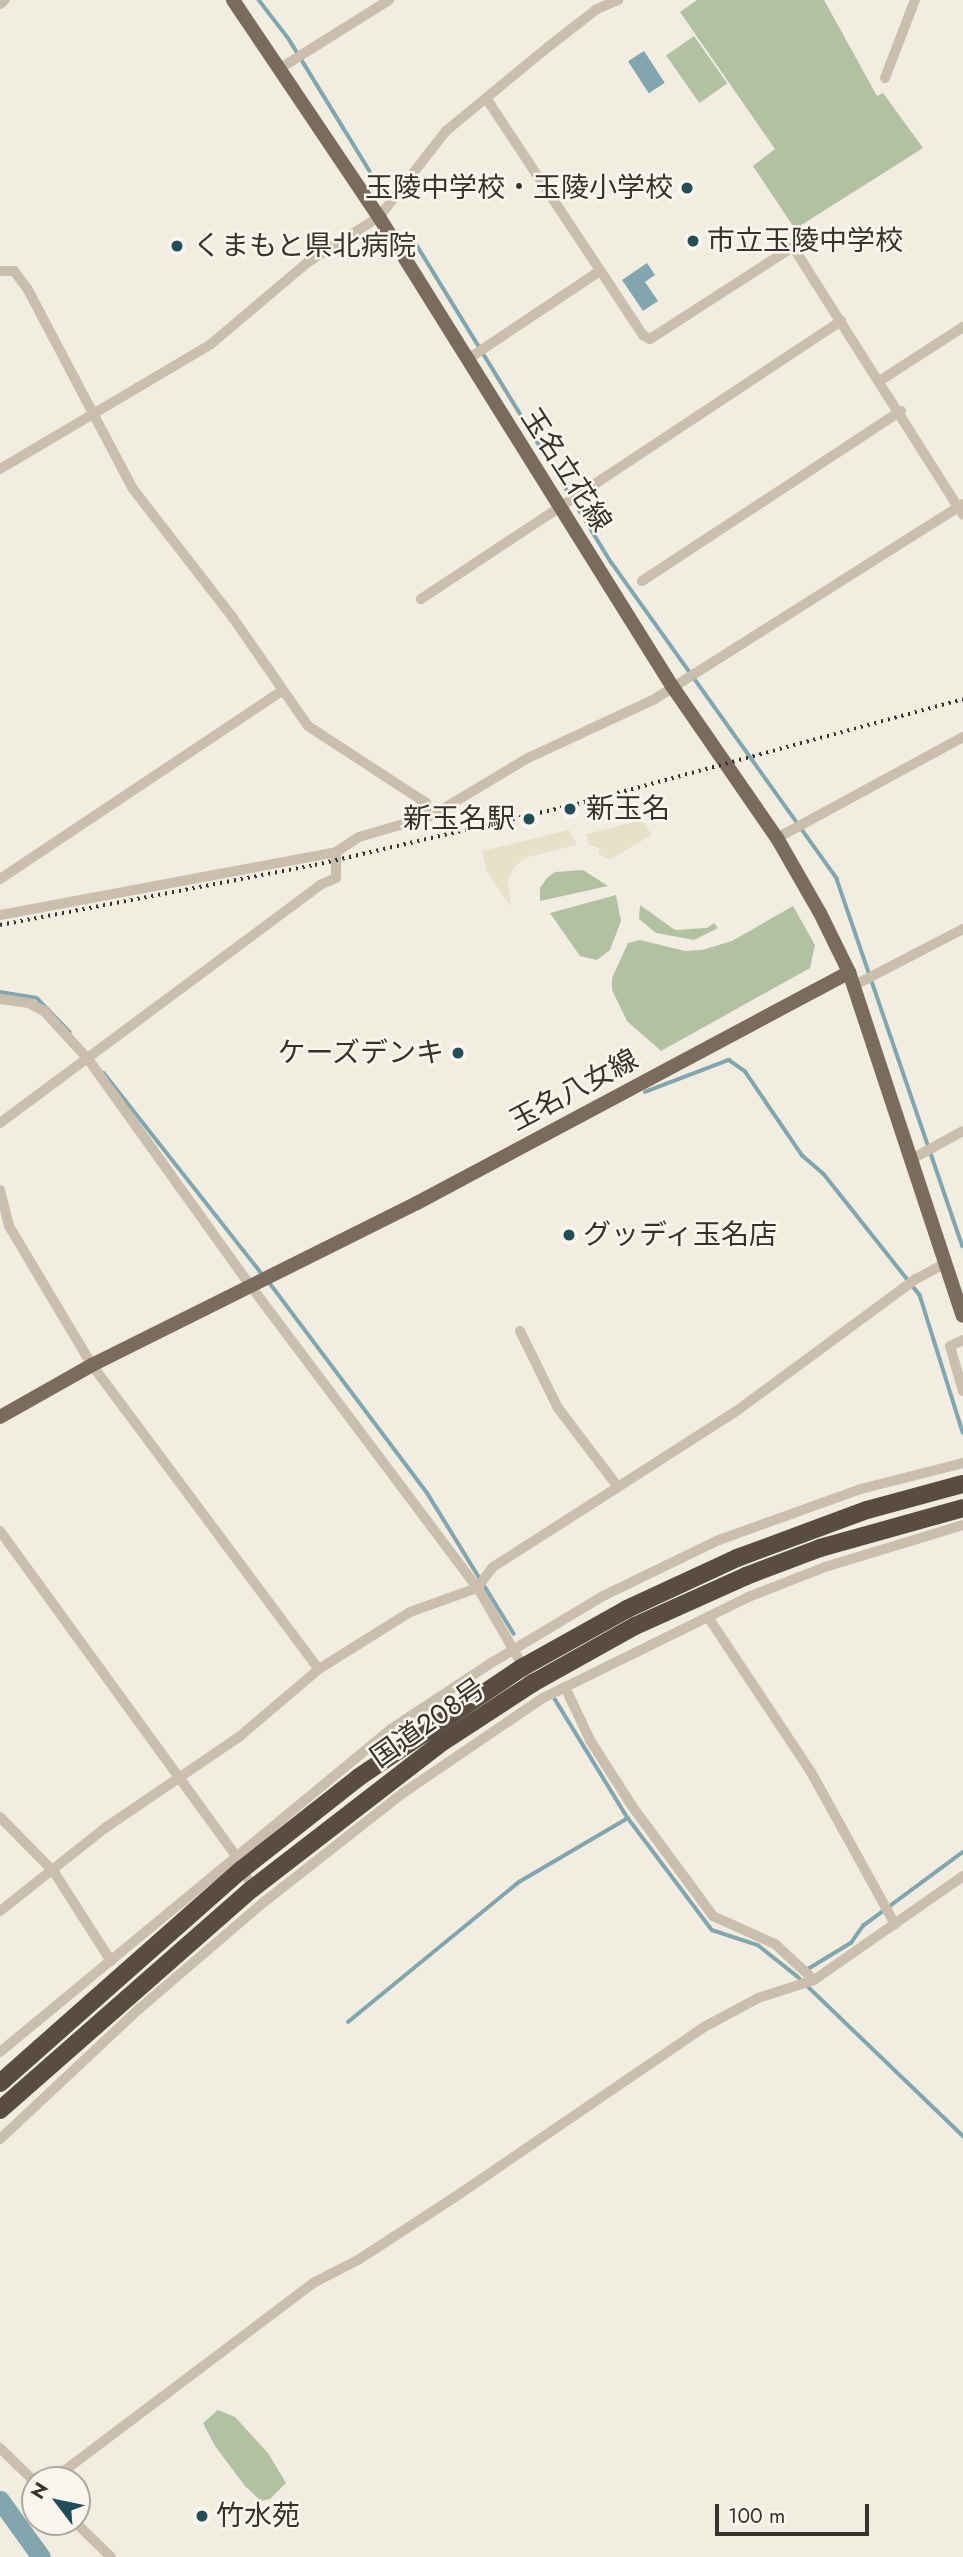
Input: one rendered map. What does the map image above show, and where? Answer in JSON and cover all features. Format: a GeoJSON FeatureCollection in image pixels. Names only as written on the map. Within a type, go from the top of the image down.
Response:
{"type":"FeatureCollection","features":[{"type":"Feature","properties":{"kind":"highway","name":"国道208号"},"geometry":{"type":"LineString","coordinates":[[0,2082],[238,1862],[523,1667],[627,1609],[737,1558],[867,1510],[963,1484]]}},
{"type":"Feature","properties":{"kind":"highway","name":"国道208号"},"geometry":{"type":"LineString","coordinates":[[0,2110],[438,1745],[538,1691],[635,1626],[746,1576],[820,1548],[963,1508]]}},
{"type":"Feature","properties":{"kind":"main road","name":"玉名立花線"},"geometry":{"type":"LineString","coordinates":[[233,0],[473,356],[560,505],[672,686],[777,838],[856,979]]}},
{"type":"Feature","properties":{"kind":"main road"},"geometry":{"type":"LineString","coordinates":[[856,979],[910,1160],[963,1316]]}},
{"type":"Feature","properties":{"kind":"main road","name":"玉名八女線"},"geometry":{"type":"LineString","coordinates":[[0,1417],[92,1365],[856,979]]}},
{"type":"Feature","properties":{"kind":"street"},"geometry":{"type":"LineString","coordinates":[[0,4],[5,0]]}},
{"type":"Feature","properties":{"kind":"street"},"geometry":{"type":"LineString","coordinates":[[279,69],[389,0]]}},
{"type":"Feature","properties":{"kind":"street"},"geometry":{"type":"LineString","coordinates":[[0,469],[211,344],[308,262],[379,216],[446,131],[488,101],[548,47],[597,9],[618,0]]}},
{"type":"Feature","properties":{"kind":"street"},"geometry":{"type":"LineString","coordinates":[[885,78],[915,0]]}},
{"type":"Feature","properties":{"kind":"street"},"geometry":{"type":"LineString","coordinates":[[0,915],[335,852],[359,837],[431,816],[528,758],[610,722],[962,508],[793,247],[650,339],[600,271],[488,101]]}},
{"type":"Feature","properties":{"kind":"street"},"geometry":{"type":"LineString","coordinates":[[1,269],[14,271],[27,288],[91,413],[134,489],[233,618],[282,691],[317,735],[426,803],[431,816]]}},
{"type":"Feature","properties":{"kind":"street"},"geometry":{"type":"LineString","coordinates":[[473,356],[600,271]]}},
{"type":"Feature","properties":{"kind":"street"},"geometry":{"type":"LineString","coordinates":[[421,599],[841,321]]}},
{"type":"Feature","properties":{"kind":"street"},"geometry":{"type":"LineString","coordinates":[[881,380],[963,327]]}},
{"type":"Feature","properties":{"kind":"street"},"geometry":{"type":"LineString","coordinates":[[642,582],[901,411]]}},
{"type":"Feature","properties":{"kind":"street"},"geometry":{"type":"LineString","coordinates":[[0,878],[282,691]]}},
{"type":"Feature","properties":{"kind":"street"},"geometry":{"type":"LineString","coordinates":[[777,838],[963,737]]}},
{"type":"Feature","properties":{"kind":"street"},"geometry":{"type":"LineString","coordinates":[[0,1123],[320,884],[336,878],[335,852]]}},
{"type":"Feature","properties":{"kind":"street"},"geometry":{"type":"LineString","coordinates":[[856,979],[879,973],[963,929]]}},
{"type":"Feature","properties":{"kind":"street"},"geometry":{"type":"LineString","coordinates":[[0,999],[29,1003],[44,1011],[88,1059],[250,1285],[477,1588],[538,1691],[565,1687],[708,1617],[825,1567],[963,1525]]}},
{"type":"Feature","properties":{"kind":"street"},"geometry":{"type":"LineString","coordinates":[[910,1160],[963,1131]]}},
{"type":"Feature","properties":{"kind":"street"},"geometry":{"type":"LineString","coordinates":[[0,1190],[9,1226],[92,1365],[319,1668]]}},
{"type":"Feature","properties":{"kind":"street"},"geometry":{"type":"LineString","coordinates":[[0,1911],[54,1872],[105,1828],[239,1737],[319,1668],[410,1612],[477,1588],[492,1567],[738,1410],[916,1279],[946,1263]]}},
{"type":"Feature","properties":{"kind":"street"},"geometry":{"type":"LineString","coordinates":[[520,1331],[558,1408],[618,1487]]}},
{"type":"Feature","properties":{"kind":"street"},"geometry":{"type":"LineString","coordinates":[[963,1340],[950,1346],[963,1391]]}},
{"type":"Feature","properties":{"kind":"street"},"geometry":{"type":"LineString","coordinates":[[0,2052],[238,1862],[391,1730],[514,1650],[603,1596],[719,1540],[860,1489],[963,1463]]}},
{"type":"Feature","properties":{"kind":"street"},"geometry":{"type":"LineString","coordinates":[[0,1531],[180,1777],[258,1896],[0,2139]]}},
{"type":"Feature","properties":{"kind":"street"},"geometry":{"type":"LineString","coordinates":[[708,1617],[811,1772],[895,1924]]}},
{"type":"Feature","properties":{"kind":"street"},"geometry":{"type":"LineString","coordinates":[[565,1687],[590,1740],[632,1806],[713,1916],[775,1944],[811,1980]]}},
{"type":"Feature","properties":{"kind":"street"},"geometry":{"type":"LineString","coordinates":[[0,1817],[54,1872],[111,1961]]}},
{"type":"Feature","properties":{"kind":"street"},"geometry":{"type":"LineString","coordinates":[[71,2466],[315,2282],[358,2260],[452,2199],[706,2026],[794,1984],[811,1980],[963,1877]]}},
{"type":"Feature","properties":{"kind":"street"},"geometry":{"type":"LineString","coordinates":[[0,2448],[21,2468]]}},
{"type":"Feature","properties":{"kind":"street"},"geometry":{"type":"LineString","coordinates":[[89,2536],[111,2557]]}},
{"type":"Feature","properties":{"kind":"green space"},"geometry":{"type":"Polygon","coordinates":[[[697,0],[824,0],[877,96],[883,93],[923,148],[795,229],[753,166],[775,149],[680,12],[697,0]]]}},
{"type":"Feature","properties":{"kind":"green space"},"geometry":{"type":"Polygon","coordinates":[[[694,36],[727,84],[699,103],[666,56],[694,36]]]}},
{"type":"Feature","properties":{"kind":"green space"},"geometry":{"type":"Polygon","coordinates":[[[583,870],[608,886],[540,901],[540,888],[555,872],[583,870]]]}},
{"type":"Feature","properties":{"kind":"green space"},"geometry":{"type":"Polygon","coordinates":[[[616,895],[621,921],[610,950],[597,960],[580,956],[550,913],[616,895]]]}},
{"type":"Feature","properties":{"kind":"green space"},"geometry":{"type":"Polygon","coordinates":[[[640,905],[675,930],[707,928],[714,923],[718,928],[694,940],[656,933],[639,919],[640,905]]]}},
{"type":"Feature","properties":{"kind":"green space"},"geometry":{"type":"Polygon","coordinates":[[[793,906],[815,945],[810,968],[661,1051],[627,1021],[612,990],[612,978],[628,943],[640,940],[685,951],[702,950],[732,941],[793,906]]]}},
{"type":"Feature","properties":{"kind":"green space"},"geometry":{"type":"Polygon","coordinates":[[[218,2410],[235,2417],[268,2453],[286,2483],[270,2499],[261,2501],[245,2486],[215,2446],[203,2423],[218,2410]]]}},
{"type":"Feature","properties":{"kind":"shaded area"},"geometry":{"type":"Polygon","coordinates":[[[642,820],[652,835],[609,860],[598,853],[599,848],[589,845],[586,834],[642,820]]]}},
{"type":"Feature","properties":{"kind":"shaded area"},"geometry":{"type":"Polygon","coordinates":[[[569,830],[577,845],[525,858],[513,868],[508,883],[511,907],[487,872],[482,851],[569,830]]]}},
{"type":"Feature","properties":{"kind":"water"},"geometry":{"type":"Polygon","coordinates":[[[644,51],[665,83],[649,93],[628,61],[644,51]]]}},
{"type":"Feature","properties":{"kind":"water"},"geometry":{"type":"Polygon","coordinates":[[[647,263],[655,275],[645,282],[658,301],[643,311],[622,280],[647,263]]]}},
{"type":"Feature","properties":{"kind":"waterway"},"geometry":{"type":"LineString","coordinates":[[259,0],[289,39],[370,171]]}},
{"type":"Feature","properties":{"kind":"waterway"},"geometry":{"type":"LineString","coordinates":[[415,242],[612,563],[837,879],[963,1246]]}},
{"type":"Feature","properties":{"kind":"waterway"},"geometry":{"type":"LineString","coordinates":[[0,992],[37,998],[70,1032]]}},
{"type":"Feature","properties":{"kind":"waterway"},"geometry":{"type":"LineString","coordinates":[[645,1092],[729,1060],[745,1071],[802,1155],[824,1174],[920,1295],[963,1432]]}},
{"type":"Feature","properties":{"kind":"waterway"},"geometry":{"type":"LineString","coordinates":[[104,1073],[264,1276]]}},
{"type":"Feature","properties":{"kind":"waterway"},"geometry":{"type":"LineString","coordinates":[[269,1282],[428,1494],[514,1634]]}},
{"type":"Feature","properties":{"kind":"waterway"},"geometry":{"type":"LineString","coordinates":[[555,1699],[628,1818],[712,1930],[758,1945],[797,1976],[963,2136]]}},
{"type":"Feature","properties":{"kind":"waterway"},"geometry":{"type":"LineString","coordinates":[[348,2022],[519,1882],[628,1818]]}},
{"type":"Feature","properties":{"kind":"waterway"},"geometry":{"type":"LineString","coordinates":[[808,1969],[851,1943],[863,1926],[963,1852]]}},
{"type":"Feature","properties":{"kind":"waterway"},"geometry":{"type":"LineString","coordinates":[[0,2500],[41,2557]]}},
{"type":"Feature","properties":{"kind":"railway"},"geometry":{"type":"LineString","coordinates":[[0,925],[315,865],[577,804],[963,699]]}},
{"type":"Feature","properties":{"kind":"place","name":"玉陵中学校・玉陵小学校"},"geometry":{"type":"Point","coordinates":[687,188]}},
{"type":"Feature","properties":{"kind":"place","name":"市立玉陵中学校"},"geometry":{"type":"Point","coordinates":[693,241]}},
{"type":"Feature","properties":{"kind":"place","name":"くまもと県北病院"},"geometry":{"type":"Point","coordinates":[177,246]}},
{"type":"Feature","properties":{"kind":"place","name":"新玉名"},"geometry":{"type":"Point","coordinates":[570,809]}},
{"type":"Feature","properties":{"kind":"place","name":"新玉名駅"},"geometry":{"type":"Point","coordinates":[529,819]}},
{"type":"Feature","properties":{"kind":"place","name":"ケーズデンキ"},"geometry":{"type":"Point","coordinates":[458,1053]}},
{"type":"Feature","properties":{"kind":"place","name":"グッディ玉名店"},"geometry":{"type":"Point","coordinates":[569,1235]}},
{"type":"Feature","properties":{"kind":"place","name":"竹水苑"},"geometry":{"type":"Point","coordinates":[202,2516]}}]}
